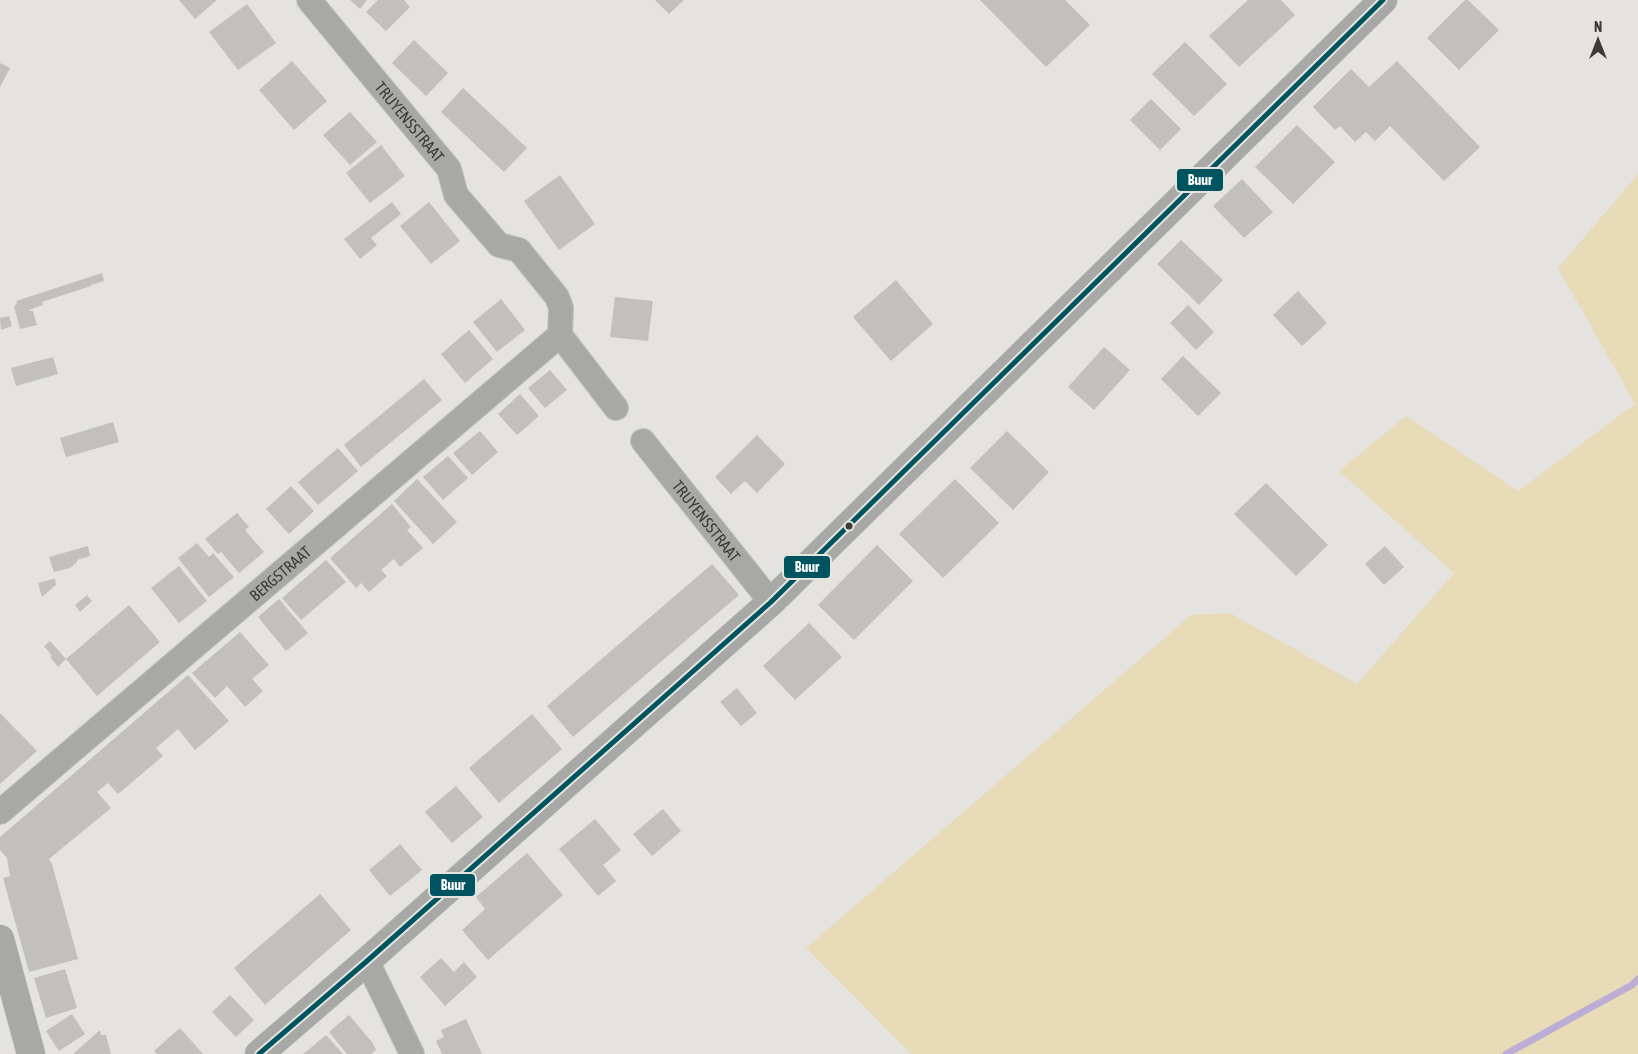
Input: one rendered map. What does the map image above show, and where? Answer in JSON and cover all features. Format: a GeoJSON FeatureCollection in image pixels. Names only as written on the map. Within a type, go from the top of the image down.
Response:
{"type":"FeatureCollection","features":[{"type":"Feature","properties":{"kind":"street","name":"TRUYENSSTRAAT"},"geometry":{"type":"LineString","coordinates":[[309,0],[449,169],[456,195],[499,245],[519,250],[557,297],[561,308],[560,335]]}},
{"type":"Feature","properties":{"kind":"street"},"geometry":{"type":"LineString","coordinates":[[259,1054],[367,961],[771,602],[1383,0]]}},
{"type":"Feature","properties":{"kind":"street"},"geometry":{"type":"LineString","coordinates":[[560,335],[616,408]]}},
{"type":"Feature","properties":{"kind":"street","name":"BERGSTRAAT"},"geometry":{"type":"LineString","coordinates":[[0,812],[560,335]]}},
{"type":"Feature","properties":{"kind":"street","name":"TRUYENSSTRAAT"},"geometry":{"type":"LineString","coordinates":[[643,441],[771,602]]}},
{"type":"Feature","properties":{"kind":"street"},"geometry":{"type":"LineString","coordinates":[[0,939],[30,1054]]}},
{"type":"Feature","properties":{"kind":"street"},"geometry":{"type":"LineString","coordinates":[[367,961],[412,1054]]}},
{"type":"Feature","properties":{"kind":"shaded area"},"geometry":{"type":"Polygon","coordinates":[[[1638,174],[1638,1054],[911,1054],[806,948],[1191,615],[1230,613],[1357,684],[1454,573],[1339,471],[1406,416],[1518,491],[1635,404],[1558,268],[1638,174]]]}},
{"type":"Feature","properties":{"kind":"building"},"geometry":{"type":"Polygon","coordinates":[[[179,0],[217,0],[195,19],[179,0]]]}},
{"type":"Feature","properties":{"kind":"building"},"geometry":{"type":"Polygon","coordinates":[[[350,0],[367,0],[360,9],[350,0]]]}},
{"type":"Feature","properties":{"kind":"building"},"geometry":{"type":"Polygon","coordinates":[[[378,0],[404,0],[410,7],[386,31],[366,12],[378,0]]]}},
{"type":"Feature","properties":{"kind":"building"},"geometry":{"type":"Polygon","coordinates":[[[655,0],[684,0],[669,14],[655,0]]]}},
{"type":"Feature","properties":{"kind":"building"},"geometry":{"type":"Polygon","coordinates":[[[980,0],[1065,0],[1090,25],[1046,67],[980,0]]]}},
{"type":"Feature","properties":{"kind":"building"},"geometry":{"type":"Polygon","coordinates":[[[1248,0],[1281,0],[1295,15],[1239,67],[1209,36],[1248,0]]]}},
{"type":"Feature","properties":{"kind":"building"},"geometry":{"type":"Polygon","coordinates":[[[1465,0],[1468,0],[1499,30],[1459,70],[1427,38],[1465,0]]]}},
{"type":"Feature","properties":{"kind":"building"},"geometry":{"type":"Polygon","coordinates":[[[247,4],[276,43],[238,70],[209,32],[247,4]]]}},
{"type":"Feature","properties":{"kind":"building"},"geometry":{"type":"Polygon","coordinates":[[[414,40],[448,73],[426,96],[392,63],[414,40]]]}},
{"type":"Feature","properties":{"kind":"building"},"geometry":{"type":"Polygon","coordinates":[[[1185,42],[1227,84],[1194,116],[1152,74],[1185,42]]]}},
{"type":"Feature","properties":{"kind":"building"},"geometry":{"type":"Polygon","coordinates":[[[292,61],[327,101],[294,130],[259,90],[292,61]]]}},
{"type":"Feature","properties":{"kind":"building"},"geometry":{"type":"Polygon","coordinates":[[[1397,61],[1480,147],[1444,181],[1390,126],[1375,141],[1366,132],[1355,142],[1340,126],[1335,130],[1313,107],[1351,69],[1369,87],[1397,61]]]}},
{"type":"Feature","properties":{"kind":"building"},"geometry":{"type":"Polygon","coordinates":[[[0,63],[10,68],[0,87],[0,63]]]}},
{"type":"Feature","properties":{"kind":"building"},"geometry":{"type":"Polygon","coordinates":[[[463,88],[527,148],[504,172],[441,112],[463,88]]]}},
{"type":"Feature","properties":{"kind":"building"},"geometry":{"type":"Polygon","coordinates":[[[1151,99],[1181,129],[1160,150],[1130,120],[1151,99]]]}},
{"type":"Feature","properties":{"kind":"building"},"geometry":{"type":"Polygon","coordinates":[[[350,112],[377,142],[350,165],[323,135],[350,112]]]}},
{"type":"Feature","properties":{"kind":"building"},"geometry":{"type":"Polygon","coordinates":[[[1297,125],[1335,162],[1293,204],[1255,167],[1297,125]]]}},
{"type":"Feature","properties":{"kind":"building"},"geometry":{"type":"Polygon","coordinates":[[[381,145],[405,176],[370,203],[346,173],[381,145]]]}},
{"type":"Feature","properties":{"kind":"building"},"geometry":{"type":"Polygon","coordinates":[[[560,175],[595,224],[559,250],[524,201],[560,175]]]}},
{"type":"Feature","properties":{"kind":"building"},"geometry":{"type":"Polygon","coordinates":[[[1242,179],[1273,212],[1244,238],[1213,206],[1242,179]]]}},
{"type":"Feature","properties":{"kind":"building"},"geometry":{"type":"Polygon","coordinates":[[[392,202],[401,214],[371,238],[377,245],[360,259],[344,239],[392,202]]]}},
{"type":"Feature","properties":{"kind":"building"},"geometry":{"type":"Polygon","coordinates":[[[429,202],[460,241],[431,264],[400,226],[429,202]]]}},
{"type":"Feature","properties":{"kind":"building"},"geometry":{"type":"Polygon","coordinates":[[[1181,240],[1223,280],[1199,305],[1157,264],[1181,240]]]}},
{"type":"Feature","properties":{"kind":"building"},"geometry":{"type":"Polygon","coordinates":[[[102,273],[104,281],[42,302],[43,305],[29,310],[33,311],[37,325],[20,329],[14,307],[17,303],[16,301],[102,273]]]}},
{"type":"Feature","properties":{"kind":"building"},"geometry":{"type":"Polygon","coordinates":[[[896,280],[933,324],[891,361],[853,317],[896,280]]]}},
{"type":"Feature","properties":{"kind":"building"},"geometry":{"type":"Polygon","coordinates":[[[1298,291],[1327,323],[1302,346],[1273,315],[1298,291]]]}},
{"type":"Feature","properties":{"kind":"building"},"geometry":{"type":"Polygon","coordinates":[[[615,297],[653,301],[648,341],[610,337],[615,297]]]}},
{"type":"Feature","properties":{"kind":"building"},"geometry":{"type":"Polygon","coordinates":[[[501,299],[525,330],[497,352],[473,322],[501,299]]]}},
{"type":"Feature","properties":{"kind":"building"},"geometry":{"type":"Polygon","coordinates":[[[1188,305],[1214,332],[1196,350],[1170,323],[1188,305]]]}},
{"type":"Feature","properties":{"kind":"building"},"geometry":{"type":"Polygon","coordinates":[[[9,316],[12,326],[1,330],[0,318],[9,316]]]}},
{"type":"Feature","properties":{"kind":"building"},"geometry":{"type":"Polygon","coordinates":[[[469,330],[493,359],[465,383],[441,354],[469,330]]]}},
{"type":"Feature","properties":{"kind":"building"},"geometry":{"type":"Polygon","coordinates":[[[1104,347],[1130,370],[1094,410],[1068,387],[1104,347]]]}},
{"type":"Feature","properties":{"kind":"building"},"geometry":{"type":"Polygon","coordinates":[[[1183,356],[1221,393],[1198,416],[1161,379],[1183,356]]]}},
{"type":"Feature","properties":{"kind":"building"},"geometry":{"type":"Polygon","coordinates":[[[53,357],[58,374],[16,386],[11,368],[53,357]]]}},
{"type":"Feature","properties":{"kind":"building"},"geometry":{"type":"Polygon","coordinates":[[[550,370],[567,390],[545,408],[528,388],[550,370]]]}},
{"type":"Feature","properties":{"kind":"building"},"geometry":{"type":"Polygon","coordinates":[[[424,379],[442,400],[361,467],[344,445],[424,379]]]}},
{"type":"Feature","properties":{"kind":"building"},"geometry":{"type":"Polygon","coordinates":[[[520,394],[539,416],[517,435],[498,414],[520,394]]]}},
{"type":"Feature","properties":{"kind":"building"},"geometry":{"type":"Polygon","coordinates":[[[113,422],[119,442],[66,457],[60,438],[113,422]]]}},
{"type":"Feature","properties":{"kind":"building"},"geometry":{"type":"Polygon","coordinates":[[[480,431],[498,452],[472,475],[453,453],[480,431]]]}},
{"type":"Feature","properties":{"kind":"building"},"geometry":{"type":"Polygon","coordinates":[[[1007,431],[1049,472],[1013,510],[970,468],[1007,431]]]}},
{"type":"Feature","properties":{"kind":"building"},"geometry":{"type":"Polygon","coordinates":[[[757,435],[785,464],[757,493],[745,481],[731,494],[715,477],[757,435]]]}},
{"type":"Feature","properties":{"kind":"building"},"geometry":{"type":"Polygon","coordinates":[[[338,448],[358,471],[318,505],[298,482],[338,448]]]}},
{"type":"Feature","properties":{"kind":"building"},"geometry":{"type":"Polygon","coordinates":[[[448,456],[468,478],[443,500],[423,477],[448,456]]]}},
{"type":"Feature","properties":{"kind":"building"},"geometry":{"type":"Polygon","coordinates":[[[417,479],[457,522],[433,544],[394,501],[417,479]]]}},
{"type":"Feature","properties":{"kind":"building"},"geometry":{"type":"Polygon","coordinates":[[[955,479],[999,523],[943,578],[899,534],[955,479]]]}},
{"type":"Feature","properties":{"kind":"building"},"geometry":{"type":"Polygon","coordinates":[[[1266,483],[1328,545],[1296,576],[1234,514],[1266,483]]]}},
{"type":"Feature","properties":{"kind":"building"},"geometry":{"type":"Polygon","coordinates":[[[291,486],[314,511],[289,534],[266,509],[291,486]]]}},
{"type":"Feature","properties":{"kind":"building"},"geometry":{"type":"Polygon","coordinates":[[[392,504],[411,527],[407,530],[423,548],[400,567],[394,559],[381,570],[387,576],[369,592],[361,583],[356,588],[330,558],[392,504]]]}},
{"type":"Feature","properties":{"kind":"building"},"geometry":{"type":"Polygon","coordinates":[[[237,513],[249,527],[245,530],[264,552],[239,573],[221,552],[218,554],[205,539],[237,513]]]}},
{"type":"Feature","properties":{"kind":"building"},"geometry":{"type":"Polygon","coordinates":[[[197,543],[209,557],[213,553],[234,577],[209,597],[178,558],[197,543]]]}},
{"type":"Feature","properties":{"kind":"building"},"geometry":{"type":"Polygon","coordinates":[[[877,545],[913,581],[854,640],[818,605],[877,545]]]}},
{"type":"Feature","properties":{"kind":"building"},"geometry":{"type":"Polygon","coordinates":[[[88,546],[90,556],[77,560],[70,568],[54,572],[49,557],[88,546]]]}},
{"type":"Feature","properties":{"kind":"building"},"geometry":{"type":"Polygon","coordinates":[[[1385,546],[1404,567],[1384,585],[1365,564],[1385,546]]]}},
{"type":"Feature","properties":{"kind":"building"},"geometry":{"type":"Polygon","coordinates":[[[326,560],[346,582],[301,620],[282,598],[326,560]]]}},
{"type":"Feature","properties":{"kind":"building"},"geometry":{"type":"Polygon","coordinates":[[[712,564],[739,595],[573,737],[547,706],[712,564]]]}},
{"type":"Feature","properties":{"kind":"building"},"geometry":{"type":"Polygon","coordinates":[[[179,566],[207,601],[179,623],[151,588],[179,566]]]}},
{"type":"Feature","properties":{"kind":"building"},"geometry":{"type":"Polygon","coordinates":[[[55,579],[56,585],[42,597],[38,583],[55,579]]]}},
{"type":"Feature","properties":{"kind":"building"},"geometry":{"type":"Polygon","coordinates":[[[87,595],[92,601],[80,612],[75,605],[87,595]]]}},
{"type":"Feature","properties":{"kind":"building"},"geometry":{"type":"Polygon","coordinates":[[[279,599],[308,633],[286,651],[258,617],[279,599]]]}},
{"type":"Feature","properties":{"kind":"building"},"geometry":{"type":"Polygon","coordinates":[[[129,605],[160,642],[97,696],[66,659],[129,605]]]}},
{"type":"Feature","properties":{"kind":"building"},"geometry":{"type":"Polygon","coordinates":[[[809,623],[842,657],[795,700],[763,666],[809,623]]]}},
{"type":"Feature","properties":{"kind":"building"},"geometry":{"type":"Polygon","coordinates":[[[240,632],[269,665],[252,679],[263,691],[245,707],[227,686],[215,698],[192,673],[240,632]]]}},
{"type":"Feature","properties":{"kind":"building"},"geometry":{"type":"Polygon","coordinates":[[[50,641],[66,659],[58,667],[44,646],[50,641]]]}},
{"type":"Feature","properties":{"kind":"building"},"geometry":{"type":"Polygon","coordinates":[[[188,675],[229,721],[195,750],[178,729],[156,748],[163,756],[118,794],[108,783],[97,792],[111,808],[49,859],[78,959],[29,972],[3,878],[10,876],[7,858],[0,850],[0,837],[188,675]]]}},
{"type":"Feature","properties":{"kind":"building"},"geometry":{"type":"Polygon","coordinates":[[[737,688],[757,713],[741,726],[720,702],[737,688]]]}},
{"type":"Feature","properties":{"kind":"building"},"geometry":{"type":"Polygon","coordinates":[[[0,713],[37,751],[0,784],[0,713]]]}},
{"type":"Feature","properties":{"kind":"building"},"geometry":{"type":"Polygon","coordinates":[[[532,714],[562,749],[499,803],[469,768],[532,714]]]}},
{"type":"Feature","properties":{"kind":"building"},"geometry":{"type":"Polygon","coordinates":[[[456,786],[483,817],[452,843],[425,812],[456,786]]]}},
{"type":"Feature","properties":{"kind":"building"},"geometry":{"type":"Polygon","coordinates":[[[663,809],[681,831],[652,856],[633,834],[663,809]]]}},
{"type":"Feature","properties":{"kind":"building"},"geometry":{"type":"Polygon","coordinates":[[[595,819],[621,850],[603,865],[616,881],[598,896],[559,849],[595,819]]]}},
{"type":"Feature","properties":{"kind":"building"},"geometry":{"type":"Polygon","coordinates":[[[400,844],[422,870],[390,896],[369,870],[400,844]]]}},
{"type":"Feature","properties":{"kind":"building"},"geometry":{"type":"Polygon","coordinates":[[[527,853],[563,895],[488,960],[462,930],[485,909],[476,897],[527,853]]]}},
{"type":"Feature","properties":{"kind":"building"},"geometry":{"type":"Polygon","coordinates":[[[320,894],[351,930],[265,1005],[234,968],[320,894]]]}},
{"type":"Feature","properties":{"kind":"building"},"geometry":{"type":"Polygon","coordinates":[[[441,958],[454,972],[464,962],[477,977],[445,1006],[420,977],[441,958]]]}},
{"type":"Feature","properties":{"kind":"building"},"geometry":{"type":"Polygon","coordinates":[[[65,969],[77,1008],[46,1018],[34,978],[65,969]]]}},
{"type":"Feature","properties":{"kind":"building"},"geometry":{"type":"Polygon","coordinates":[[[230,995],[254,1020],[236,1037],[212,1012],[230,995]]]}},
{"type":"Feature","properties":{"kind":"building"},"geometry":{"type":"Polygon","coordinates":[[[72,1014],[85,1034],[59,1051],[46,1031],[72,1014]]]}},
{"type":"Feature","properties":{"kind":"building"},"geometry":{"type":"Polygon","coordinates":[[[349,1015],[372,1042],[376,1050],[371,1054],[347,1054],[329,1032],[349,1015]]]}},
{"type":"Feature","properties":{"kind":"building"},"geometry":{"type":"Polygon","coordinates":[[[466,1019],[482,1054],[442,1054],[436,1041],[444,1037],[441,1030],[466,1019]]]}},
{"type":"Feature","properties":{"kind":"building"},"geometry":{"type":"Polygon","coordinates":[[[180,1028],[203,1054],[157,1054],[154,1051],[180,1028]]]}},
{"type":"Feature","properties":{"kind":"building"},"geometry":{"type":"Polygon","coordinates":[[[100,1030],[101,1035],[106,1035],[111,1054],[73,1054],[100,1030]]]}},
{"type":"Feature","properties":{"kind":"building"},"geometry":{"type":"Polygon","coordinates":[[[326,1035],[343,1054],[303,1054],[313,1046],[326,1035]]]}},
{"type":"Feature","properties":{"kind":"waterway"},"geometry":{"type":"LineString","coordinates":[[1506,1054],[1632,985],[1638,979]]}},
{"type":"Feature","properties":{"kind":"transit line","name":"Buur"},"geometry":{"type":"LineString","coordinates":[[259,1054],[367,961],[771,602],[1383,0]]}}]}
